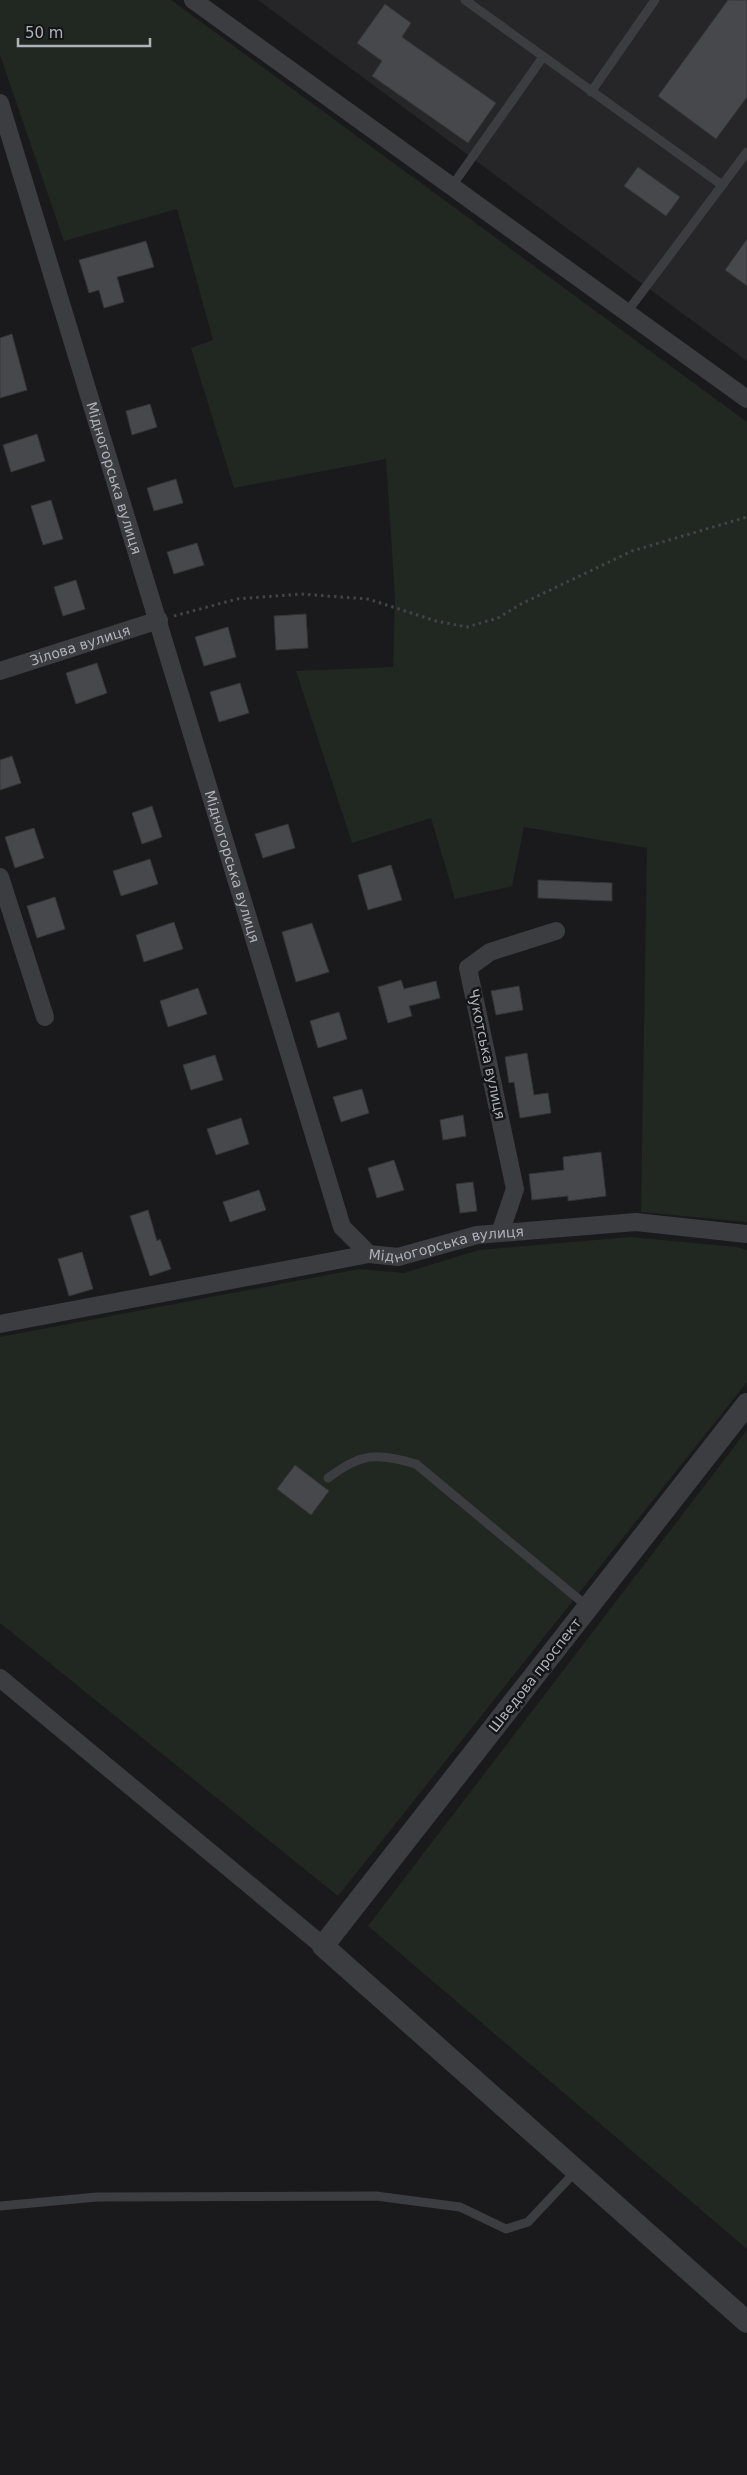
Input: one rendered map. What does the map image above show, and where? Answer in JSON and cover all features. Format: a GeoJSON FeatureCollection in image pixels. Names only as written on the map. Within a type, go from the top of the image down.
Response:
{"type":"FeatureCollection","features":[{"type":"Feature","properties":{"kind":"street"},"geometry":{"type":"LineString","coordinates":[[193,0],[747,399]]}},
{"type":"Feature","properties":{"kind":"street","name":"Мідногорська вулиця"},"geometry":{"type":"LineString","coordinates":[[0,103],[159,620],[342,1227],[369,1254],[398,1257],[477,1235],[636,1222],[747,1234]]}},
{"type":"Feature","properties":{"kind":"street","name":"Зілова вулиця"},"geometry":{"type":"LineString","coordinates":[[0,671],[159,620]]}},
{"type":"Feature","properties":{"kind":"street"},"geometry":{"type":"LineString","coordinates":[[0,877],[45,1017]]}},
{"type":"Feature","properties":{"kind":"street","name":"Чукотська вулиця"},"geometry":{"type":"LineString","coordinates":[[500,1233],[515,1189],[468,968],[490,952],[556,931]]}},
{"type":"Feature","properties":{"kind":"street"},"geometry":{"type":"LineString","coordinates":[[0,1324],[369,1254]]}},
{"type":"Feature","properties":{"kind":"street","name":"Шведова проспект"},"geometry":{"type":"LineString","coordinates":[[323,1946],[747,1404]]}},
{"type":"Feature","properties":{"kind":"street"},"geometry":{"type":"LineString","coordinates":[[0,1678],[323,1946],[747,2322]]}},
{"type":"Feature","properties":{"kind":"lane"},"geometry":{"type":"LineString","coordinates":[[465,0],[722,185]]}},
{"type":"Feature","properties":{"kind":"lane"},"geometry":{"type":"LineString","coordinates":[[592,92],[654,0]]}},
{"type":"Feature","properties":{"kind":"lane"},"geometry":{"type":"LineString","coordinates":[[452,186],[543,57]]}},
{"type":"Feature","properties":{"kind":"lane"},"geometry":{"type":"LineString","coordinates":[[627,312],[747,152]]}},
{"type":"Feature","properties":{"kind":"lane"},"geometry":{"type":"LineString","coordinates":[[328,1478],[354,1462],[373,1456],[390,1456],[416,1464],[588,1607]]}},
{"type":"Feature","properties":{"kind":"lane"},"geometry":{"type":"LineString","coordinates":[[0,2206],[97,2197],[376,2196],[460,2207],[506,2229],[528,2222],[576,2171]]}},
{"type":"Feature","properties":{"kind":"path"},"geometry":{"type":"LineString","coordinates":[[159,620],[237,599],[300,594],[368,600],[436,621],[468,627],[498,618],[521,604],[632,551],[747,517]]}},
{"type":"Feature","properties":{"kind":"shaded area"},"geometry":{"type":"Polygon","coordinates":[[[0,0],[171,0],[747,422],[747,1222],[641,1212],[647,848],[524,827],[512,886],[455,899],[431,818],[352,843],[296,671],[393,667],[395,597],[386,459],[234,488],[191,348],[213,340],[177,209],[64,241],[0,55],[0,0]]]}},
{"type":"Feature","properties":{"kind":"shaded area"},"geometry":{"type":"Polygon","coordinates":[[[258,0],[747,0],[747,361],[652,291],[258,0]]]}},
{"type":"Feature","properties":{"kind":"shaded area"},"geometry":{"type":"Polygon","coordinates":[[[631,1237],[736,1247],[747,1250],[747,1382],[338,1896],[0,1623],[0,1337],[359,1269],[404,1273],[479,1250],[631,1237]]]}},
{"type":"Feature","properties":{"kind":"shaded area"},"geometry":{"type":"Polygon","coordinates":[[[747,1430],[747,2249],[368,1926],[747,1430]]]}},
{"type":"Feature","properties":{"kind":"building"},"geometry":{"type":"Polygon","coordinates":[[[728,0],[747,0],[747,97],[716,139],[658,96],[728,0]]]}},
{"type":"Feature","properties":{"kind":"building"},"geometry":{"type":"Polygon","coordinates":[[[385,4],[411,23],[402,37],[496,103],[468,143],[372,76],[382,61],[357,43],[385,4]]]}},
{"type":"Feature","properties":{"kind":"building"},"geometry":{"type":"Polygon","coordinates":[[[638,167],[680,197],[666,216],[624,186],[638,167]]]}},
{"type":"Feature","properties":{"kind":"building"},"geometry":{"type":"Polygon","coordinates":[[[747,239],[747,286],[725,270],[747,239]]]}},
{"type":"Feature","properties":{"kind":"building"},"geometry":{"type":"Polygon","coordinates":[[[146,241],[154,267],[117,277],[124,302],[104,308],[99,290],[89,293],[79,260],[146,241]]]}},
{"type":"Feature","properties":{"kind":"building"},"geometry":{"type":"Polygon","coordinates":[[[12,334],[27,390],[0,398],[0,338],[12,334]]]}},
{"type":"Feature","properties":{"kind":"building"},"geometry":{"type":"Polygon","coordinates":[[[150,404],[157,427],[132,435],[126,411],[150,404]]]}},
{"type":"Feature","properties":{"kind":"building"},"geometry":{"type":"Polygon","coordinates":[[[37,434],[45,461],[11,472],[3,445],[37,434]]]}},
{"type":"Feature","properties":{"kind":"building"},"geometry":{"type":"Polygon","coordinates":[[[176,479],[183,503],[154,511],[147,488],[176,479]]]}},
{"type":"Feature","properties":{"kind":"building"},"geometry":{"type":"Polygon","coordinates":[[[51,500],[63,539],[43,545],[31,506],[51,500]]]}},
{"type":"Feature","properties":{"kind":"building"},"geometry":{"type":"Polygon","coordinates":[[[197,543],[204,565],[174,574],[167,552],[197,543]]]}},
{"type":"Feature","properties":{"kind":"building"},"geometry":{"type":"Polygon","coordinates":[[[76,580],[85,609],[63,616],[54,587],[76,580]]]}},
{"type":"Feature","properties":{"kind":"building"},"geometry":{"type":"Polygon","coordinates":[[[306,614],[308,648],[276,650],[274,616],[306,614]]]}},
{"type":"Feature","properties":{"kind":"building"},"geometry":{"type":"Polygon","coordinates":[[[228,627],[236,657],[204,666],[195,637],[228,627]]]}},
{"type":"Feature","properties":{"kind":"building"},"geometry":{"type":"Polygon","coordinates":[[[97,663],[107,693],[76,704],[66,673],[97,663]]]}},
{"type":"Feature","properties":{"kind":"building"},"geometry":{"type":"Polygon","coordinates":[[[240,683],[249,713],[219,722],[210,692],[240,683]]]}},
{"type":"Feature","properties":{"kind":"building"},"geometry":{"type":"Polygon","coordinates":[[[12,756],[21,783],[0,790],[0,760],[12,756]]]}},
{"type":"Feature","properties":{"kind":"building"},"geometry":{"type":"Polygon","coordinates":[[[152,806],[162,837],[142,844],[132,813],[152,806]]]}},
{"type":"Feature","properties":{"kind":"building"},"geometry":{"type":"Polygon","coordinates":[[[288,824],[295,848],[263,858],[255,834],[288,824]]]}},
{"type":"Feature","properties":{"kind":"building"},"geometry":{"type":"Polygon","coordinates":[[[34,828],[44,858],[15,868],[5,837],[34,828]]]}},
{"type":"Feature","properties":{"kind":"building"},"geometry":{"type":"Polygon","coordinates":[[[150,859],[158,884],[121,896],[113,871],[150,859]]]}},
{"type":"Feature","properties":{"kind":"building"},"geometry":{"type":"Polygon","coordinates":[[[391,865],[402,900],[368,910],[358,875],[391,865]]]}},
{"type":"Feature","properties":{"kind":"building"},"geometry":{"type":"Polygon","coordinates":[[[538,880],[612,883],[612,901],[538,898],[538,880]]]}},
{"type":"Feature","properties":{"kind":"building"},"geometry":{"type":"Polygon","coordinates":[[[55,897],[65,929],[37,938],[27,906],[55,897]]]}},
{"type":"Feature","properties":{"kind":"building"},"geometry":{"type":"Polygon","coordinates":[[[174,922],[183,949],[144,962],[136,935],[174,922]]]}},
{"type":"Feature","properties":{"kind":"building"},"geometry":{"type":"Polygon","coordinates":[[[312,923],[329,972],[296,982],[282,932],[312,923]]]}},
{"type":"Feature","properties":{"kind":"building"},"geometry":{"type":"Polygon","coordinates":[[[401,980],[404,989],[436,981],[440,998],[409,1006],[412,1016],[388,1023],[378,987],[401,980]]]}},
{"type":"Feature","properties":{"kind":"building"},"geometry":{"type":"Polygon","coordinates":[[[519,986],[523,1010],[496,1015],[491,991],[519,986]]]}},
{"type":"Feature","properties":{"kind":"building"},"geometry":{"type":"Polygon","coordinates":[[[198,988],[207,1014],[168,1027],[160,1001],[198,988]]]}},
{"type":"Feature","properties":{"kind":"building"},"geometry":{"type":"Polygon","coordinates":[[[339,1012],[347,1039],[318,1048],[310,1021],[339,1012]]]}},
{"type":"Feature","properties":{"kind":"building"},"geometry":{"type":"Polygon","coordinates":[[[527,1053],[534,1095],[548,1093],[551,1113],[520,1118],[514,1082],[509,1083],[505,1057],[527,1053]]]}},
{"type":"Feature","properties":{"kind":"building"},"geometry":{"type":"Polygon","coordinates":[[[215,1055],[223,1080],[191,1090],[183,1065],[215,1055]]]}},
{"type":"Feature","properties":{"kind":"building"},"geometry":{"type":"Polygon","coordinates":[[[362,1089],[369,1113],[341,1122],[333,1097],[362,1089]]]}},
{"type":"Feature","properties":{"kind":"building"},"geometry":{"type":"Polygon","coordinates":[[[463,1115],[466,1136],[443,1140],[440,1120],[463,1115]]]}},
{"type":"Feature","properties":{"kind":"building"},"geometry":{"type":"Polygon","coordinates":[[[241,1118],[249,1144],[216,1155],[207,1129],[241,1118]]]}},
{"type":"Feature","properties":{"kind":"building"},"geometry":{"type":"Polygon","coordinates":[[[601,1152],[606,1196],[568,1201],[568,1196],[532,1200],[529,1174],[564,1170],[563,1157],[601,1152]]]}},
{"type":"Feature","properties":{"kind":"building"},"geometry":{"type":"Polygon","coordinates":[[[394,1160],[404,1190],[377,1198],[368,1168],[394,1160]]]}},
{"type":"Feature","properties":{"kind":"building"},"geometry":{"type":"Polygon","coordinates":[[[473,1182],[477,1211],[460,1213],[456,1184],[473,1182]]]}},
{"type":"Feature","properties":{"kind":"building"},"geometry":{"type":"Polygon","coordinates":[[[259,1190],[266,1210],[230,1222],[223,1202],[259,1190]]]}},
{"type":"Feature","properties":{"kind":"building"},"geometry":{"type":"Polygon","coordinates":[[[148,1210],[157,1241],[160,1239],[171,1269],[150,1276],[130,1216],[148,1210]]]}},
{"type":"Feature","properties":{"kind":"building"},"geometry":{"type":"Polygon","coordinates":[[[82,1252],[93,1289],[69,1296],[58,1259],[82,1252]]]}},
{"type":"Feature","properties":{"kind":"building"},"geometry":{"type":"Polygon","coordinates":[[[295,1465],[329,1491],[311,1515],[277,1489],[295,1465]]]}}]}
